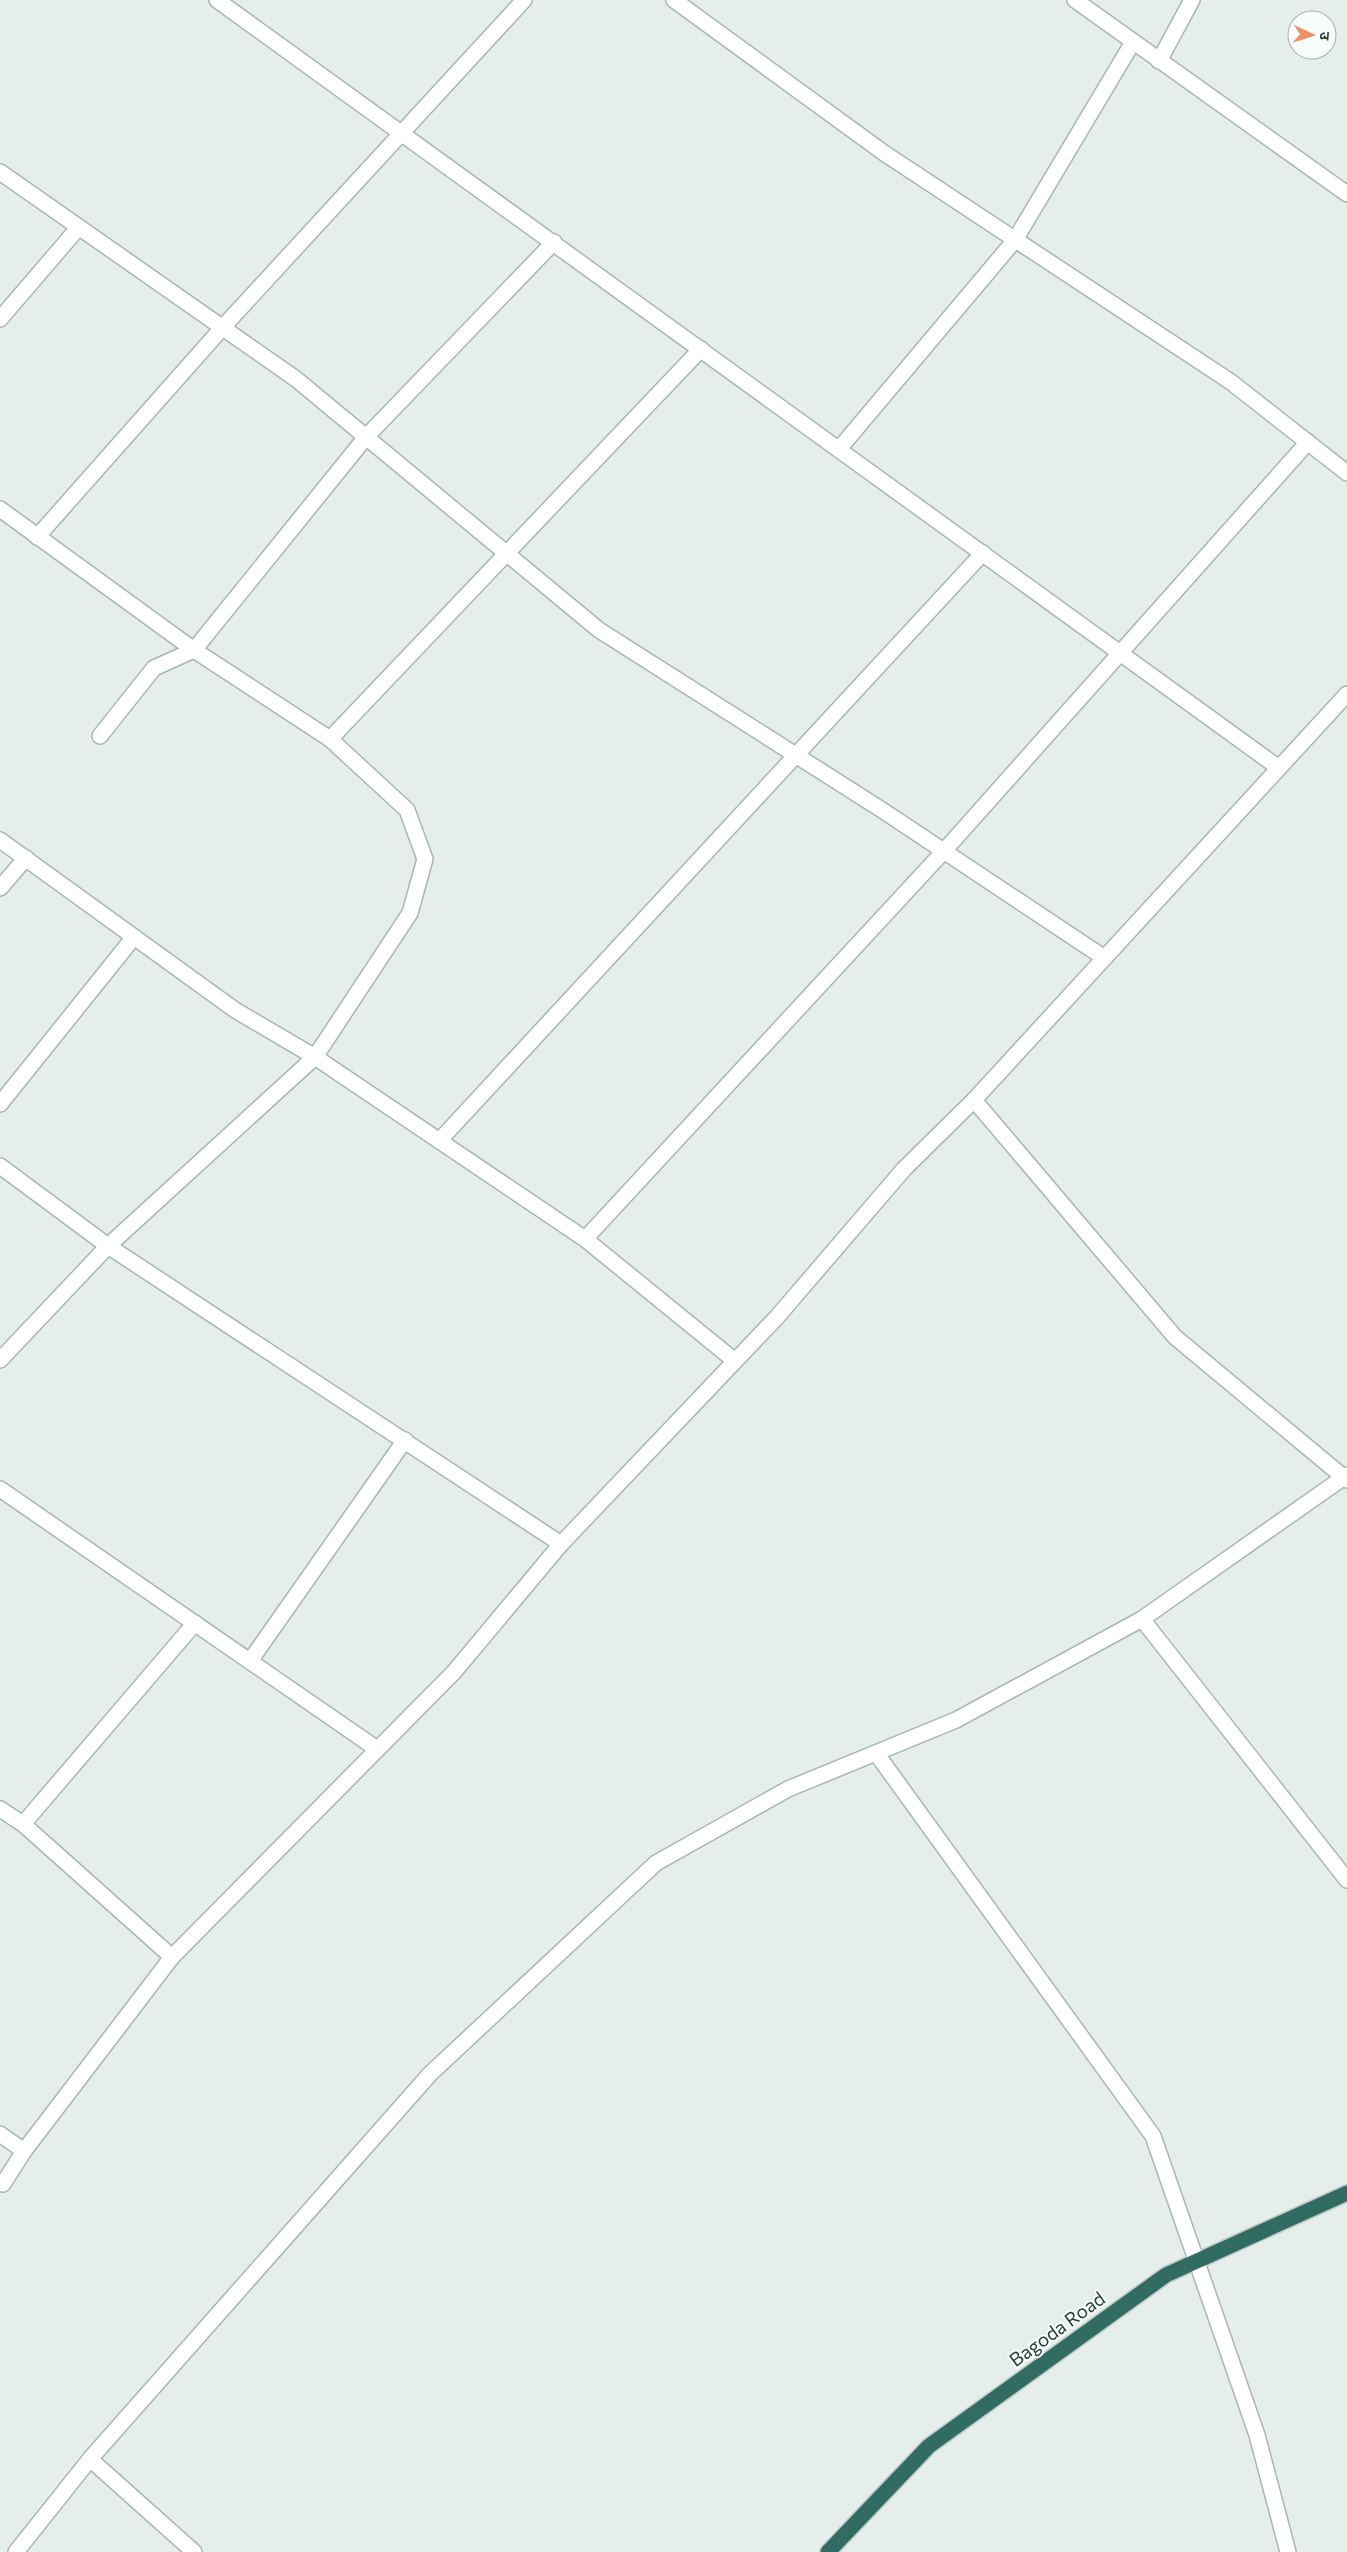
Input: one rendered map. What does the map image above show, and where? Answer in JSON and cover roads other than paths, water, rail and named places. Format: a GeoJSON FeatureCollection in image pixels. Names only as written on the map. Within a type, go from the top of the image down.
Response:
{"type":"FeatureCollection","features":[{"type":"Feature","properties":{"kind":"highway","name":"Bagoda Road"},"geometry":{"type":"LineString","coordinates":[[828,2552],[929,2446],[1166,2275],[1347,2193]]}},
{"type":"Feature","properties":{"kind":"street"},"geometry":{"type":"LineString","coordinates":[[217,0],[1279,768]]}},
{"type":"Feature","properties":{"kind":"street"},"geometry":{"type":"LineString","coordinates":[[37,537],[223,327],[524,0]]}},
{"type":"Feature","properties":{"kind":"street"},"geometry":{"type":"LineString","coordinates":[[674,0],[884,153],[1231,382],[1347,473]]}},
{"type":"Feature","properties":{"kind":"street"},"geometry":{"type":"LineString","coordinates":[[1075,0],[1347,194]]}},
{"type":"Feature","properties":{"kind":"street"},"geometry":{"type":"LineString","coordinates":[[1159,60],[1192,0]]}},
{"type":"Feature","properties":{"kind":"street"},"geometry":{"type":"LineString","coordinates":[[839,449],[1015,240],[1133,42]]}},
{"type":"Feature","properties":{"kind":"street"},"geometry":{"type":"LineString","coordinates":[[0,172],[296,379],[598,630],[944,851],[1103,958]]}},
{"type":"Feature","properties":{"kind":"street"},"geometry":{"type":"LineString","coordinates":[[0,319],[79,227]]}},
{"type":"Feature","properties":{"kind":"street"},"geometry":{"type":"LineString","coordinates":[[100,736],[154,668],[194,650],[366,437],[554,242]]}},
{"type":"Feature","properties":{"kind":"street"},"geometry":{"type":"LineString","coordinates":[[330,739],[701,349]]}},
{"type":"Feature","properties":{"kind":"street"},"geometry":{"type":"LineString","coordinates":[[585,1239],[944,851],[1308,442]]}},
{"type":"Feature","properties":{"kind":"street"},"geometry":{"type":"LineString","coordinates":[[0,509],[194,650],[330,739],[408,810],[425,859],[410,912],[315,1057],[108,1246],[0,1360]]}},
{"type":"Feature","properties":{"kind":"street"},"geometry":{"type":"LineString","coordinates":[[439,1141],[982,553]]}},
{"type":"Feature","properties":{"kind":"street"},"geometry":{"type":"LineString","coordinates":[[1,2186],[24,2151],[172,1957],[454,1672],[562,1544],[777,1317],[904,1169],[974,1100],[1347,694]]}},
{"type":"Feature","properties":{"kind":"street"},"geometry":{"type":"LineString","coordinates":[[0,840],[235,1010],[315,1057],[585,1239],[735,1361]]}},
{"type":"Feature","properties":{"kind":"street"},"geometry":{"type":"LineString","coordinates":[[0,888],[26,858]]}},
{"type":"Feature","properties":{"kind":"street"},"geometry":{"type":"LineString","coordinates":[[0,1104],[134,937]]}},
{"type":"Feature","properties":{"kind":"street"},"geometry":{"type":"LineString","coordinates":[[16,2552],[90,2459],[430,2074],[656,1863],[788,1789],[956,1720],[1142,1619],[1346,1478],[1175,1338],[974,1100]]}},
{"type":"Feature","properties":{"kind":"street"},"geometry":{"type":"LineString","coordinates":[[0,1166],[108,1246],[562,1544]]}},
{"type":"Feature","properties":{"kind":"street"},"geometry":{"type":"LineString","coordinates":[[250,1661],[405,1440]]}},
{"type":"Feature","properties":{"kind":"street"},"geometry":{"type":"LineString","coordinates":[[0,1489],[377,1749]]}},
{"type":"Feature","properties":{"kind":"street"},"geometry":{"type":"LineString","coordinates":[[1142,1619],[1347,1880]]}},
{"type":"Feature","properties":{"kind":"street"},"geometry":{"type":"LineString","coordinates":[[23,1824],[195,1623]]}},
{"type":"Feature","properties":{"kind":"street"},"geometry":{"type":"LineString","coordinates":[[876,1753],[1153,2136],[1195,2262],[1257,2435],[1288,2552]]}},
{"type":"Feature","properties":{"kind":"street"},"geometry":{"type":"LineString","coordinates":[[0,1809],[23,1824],[172,1957]]}},
{"type":"Feature","properties":{"kind":"street"},"geometry":{"type":"LineString","coordinates":[[0,2134],[24,2151]]}},
{"type":"Feature","properties":{"kind":"street"},"geometry":{"type":"LineString","coordinates":[[90,2459],[194,2552]]}}]}
